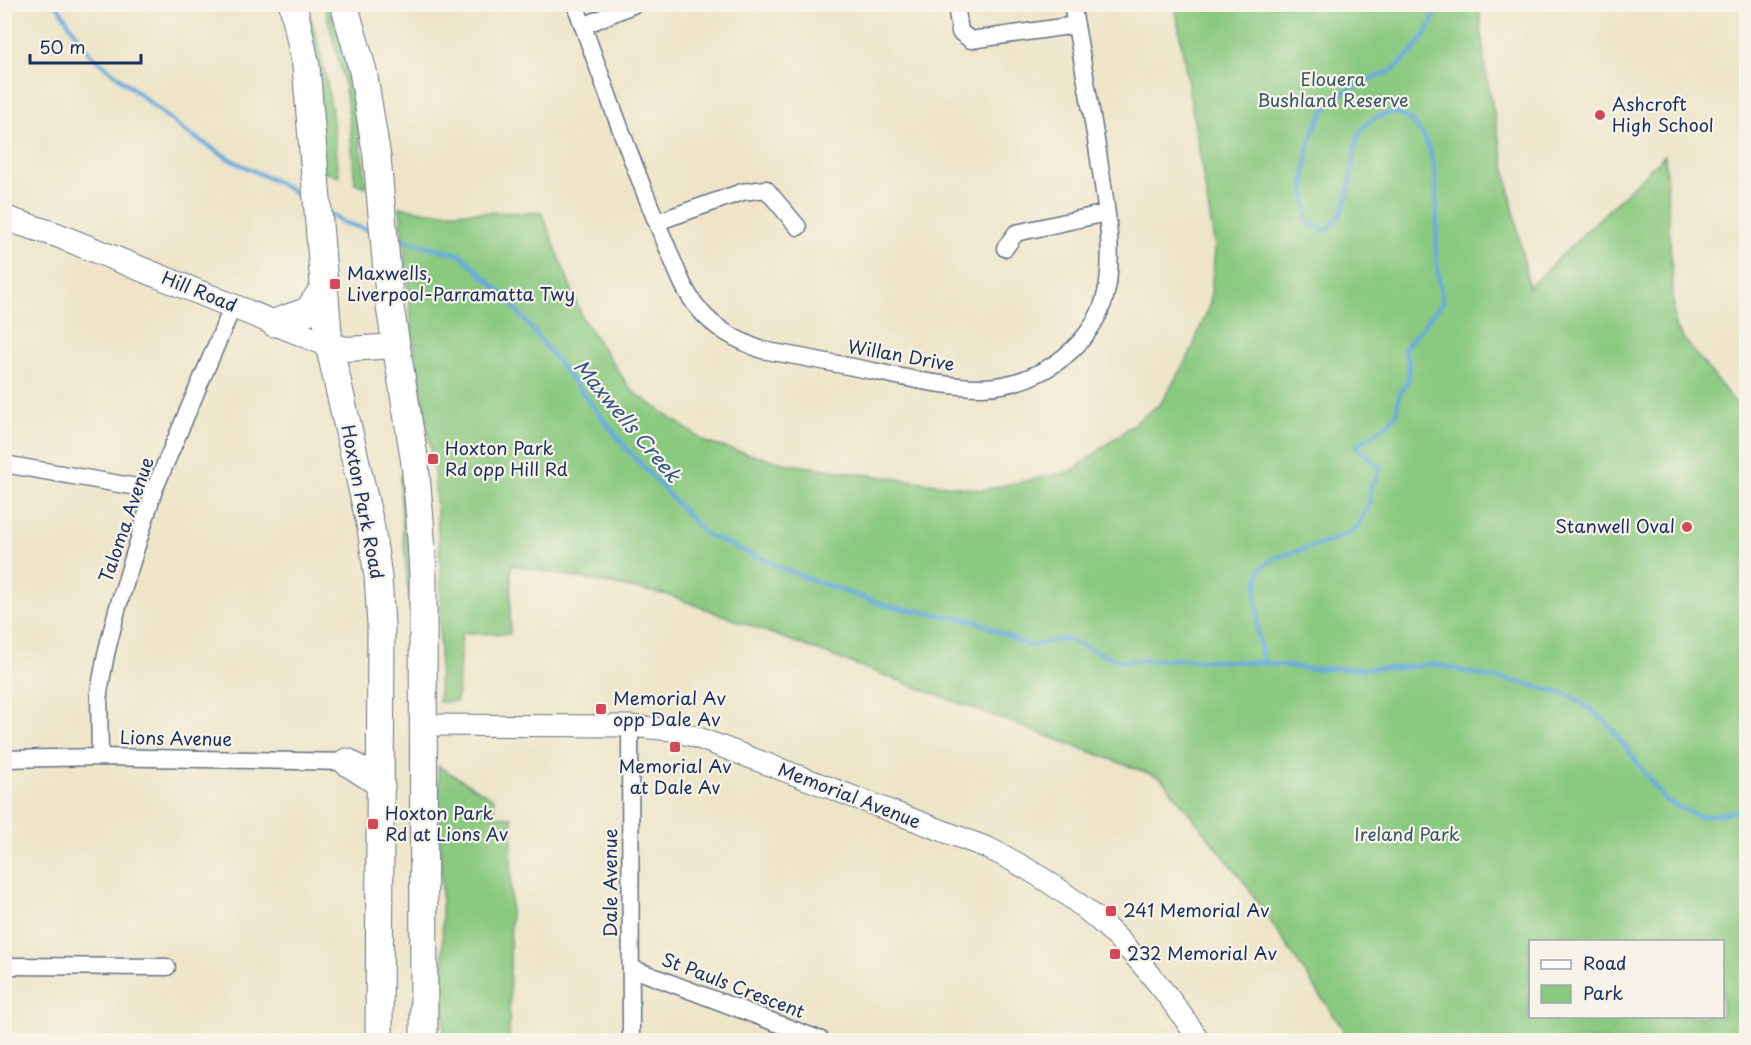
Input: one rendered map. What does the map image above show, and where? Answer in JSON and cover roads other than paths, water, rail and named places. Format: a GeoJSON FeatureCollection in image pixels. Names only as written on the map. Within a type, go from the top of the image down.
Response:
{"type":"FeatureCollection","features":[{"type":"Feature","properties":{"kind":"main road","name":"Hoxton Park Road"},"geometry":{"type":"LineString","coordinates":[[293,4],[306,66],[329,345],[371,528],[378,577],[381,625],[379,1041]]}},
{"type":"Feature","properties":{"kind":"main road"},"geometry":{"type":"LineString","coordinates":[[344,4],[366,82],[377,157],[387,279],[415,464],[420,520],[423,576],[424,1041]]}},
{"type":"Feature","properties":{"kind":"main road","name":"Hill Road"},"geometry":{"type":"LineString","coordinates":[[4,218],[57,234],[329,345],[347,350],[396,346]]}},
{"type":"Feature","properties":{"kind":"main road"},"geometry":{"type":"LineString","coordinates":[[274,323],[308,311],[324,288]]}},
{"type":"Feature","properties":{"kind":"main road"},"geometry":{"type":"LineString","coordinates":[[347,762],[375,780],[381,787]]}},
{"type":"Feature","properties":{"kind":"street","name":"Willan Drive"},"geometry":{"type":"LineString","coordinates":[[575,4],[657,222],[684,286],[698,308],[711,322],[743,343],[762,350],[914,380],[983,387],[1006,385],[1034,377],[1056,364],[1076,347],[1090,327],[1100,308],[1107,286],[1110,262],[1106,213],[1093,121],[1072,4]]}},
{"type":"Feature","properties":{"kind":"street"},"geometry":{"type":"LineString","coordinates":[[583,26],[636,4]]}},
{"type":"Feature","properties":{"kind":"street"},"geometry":{"type":"LineString","coordinates":[[956,4],[960,32],[971,40],[1076,25]]}},
{"type":"Feature","properties":{"kind":"street"},"geometry":{"type":"LineString","coordinates":[[657,222],[742,192],[766,189],[798,226]]}},
{"type":"Feature","properties":{"kind":"street"},"geometry":{"type":"LineString","coordinates":[[1005,248],[1016,233],[1106,213]]}},
{"type":"Feature","properties":{"kind":"street","name":"Taloma Avenue"},"geometry":{"type":"LineString","coordinates":[[100,757],[99,692],[117,610],[154,490],[233,306]]}},
{"type":"Feature","properties":{"kind":"street"},"geometry":{"type":"LineString","coordinates":[[4,464],[154,490]]}},
{"type":"Feature","properties":{"kind":"street","name":"Memorial Avenue"},"geometry":{"type":"LineString","coordinates":[[422,725],[630,726],[672,730],[696,737],[988,848],[1049,881],[1125,944],[1166,994],[1198,1041]]}},
{"type":"Feature","properties":{"kind":"street","name":"Dale Avenue"},"geometry":{"type":"LineString","coordinates":[[630,726],[631,1041]]}},
{"type":"Feature","properties":{"kind":"street","name":"Lions Avenue"},"geometry":{"type":"LineString","coordinates":[[4,759],[100,757],[347,762]]}},
{"type":"Feature","properties":{"kind":"street"},"geometry":{"type":"LineString","coordinates":[[4,966],[166,967]]}},
{"type":"Feature","properties":{"kind":"street","name":"St Pauls Crescent"},"geometry":{"type":"LineString","coordinates":[[631,968],[821,1041]]}},
{"type":"Feature","properties":{"kind":"waterway","name":"Maxwells Creek"},"geometry":{"type":"LineString","coordinates":[[56,4],[89,53],[182,129],[231,160],[279,183],[308,201]]}},
{"type":"Feature","properties":{"kind":"waterway"},"geometry":{"type":"LineString","coordinates":[[1264,663],[1257,630],[1256,592],[1260,569],[1275,558],[1340,538],[1357,528],[1370,502],[1370,490],[1381,468],[1356,446],[1388,424],[1396,415],[1400,393],[1408,381],[1409,361],[1404,349],[1443,302],[1436,259],[1437,204],[1434,166],[1422,134],[1411,121],[1395,112],[1385,114],[1365,125],[1356,142],[1347,199],[1338,218],[1332,226],[1323,231],[1308,221],[1306,206],[1305,172],[1312,137],[1327,108],[1338,97],[1351,88],[1388,73],[1407,57],[1427,32],[1437,4]]}},
{"type":"Feature","properties":{"kind":"waterway","name":"Maxwells Creek"},"geometry":{"type":"LineString","coordinates":[[328,213],[345,223],[375,232]]}},
{"type":"Feature","properties":{"kind":"waterway","name":"Maxwells Creek"},"geometry":{"type":"LineString","coordinates":[[392,237],[461,255],[508,299],[627,449],[705,534],[806,578],[887,606],[976,621],[1028,646],[1064,639],[1121,661],[1185,659],[1264,663],[1311,669],[1397,668],[1435,664],[1524,683],[1572,696],[1607,722],[1666,801],[1700,817],[1746,810]]}},
{"type":"Feature","properties":{"kind":"place","name":"Ashcroft High School"},"geometry":{"type":"Point","coordinates":[1600,115]}},
{"type":"Feature","properties":{"kind":"place","name":"Maxwells, Liverpool-Parramatta Twy"},"geometry":{"type":"Point","coordinates":[335,284]}},
{"type":"Feature","properties":{"kind":"place","name":"Hoxton Park Rd opp Hill Rd"},"geometry":{"type":"Point","coordinates":[433,459]}},
{"type":"Feature","properties":{"kind":"place","name":"Stanwell Oval"},"geometry":{"type":"Point","coordinates":[1687,527]}},
{"type":"Feature","properties":{"kind":"place","name":"Memorial Av opp Dale Av"},"geometry":{"type":"Point","coordinates":[601,709]}},
{"type":"Feature","properties":{"kind":"place","name":"Memorial Av at Dale Av"},"geometry":{"type":"Point","coordinates":[675,747]}},
{"type":"Feature","properties":{"kind":"place","name":"Hoxton Park Rd at Lions Av"},"geometry":{"type":"Point","coordinates":[373,824]}},
{"type":"Feature","properties":{"kind":"place","name":"241 Memorial Av"},"geometry":{"type":"Point","coordinates":[1111,911]}},
{"type":"Feature","properties":{"kind":"place","name":"232 Memorial Av"},"geometry":{"type":"Point","coordinates":[1115,954]}},
{"type":"Feature","properties":{"kind":"park label","name":"Elouera Bushland Reserve"},"geometry":{"type":"Point","coordinates":[1333,90]}},
{"type":"Feature","properties":{"kind":"park label","name":"Ireland Park"},"geometry":{"type":"Point","coordinates":[1407,835]}}]}
